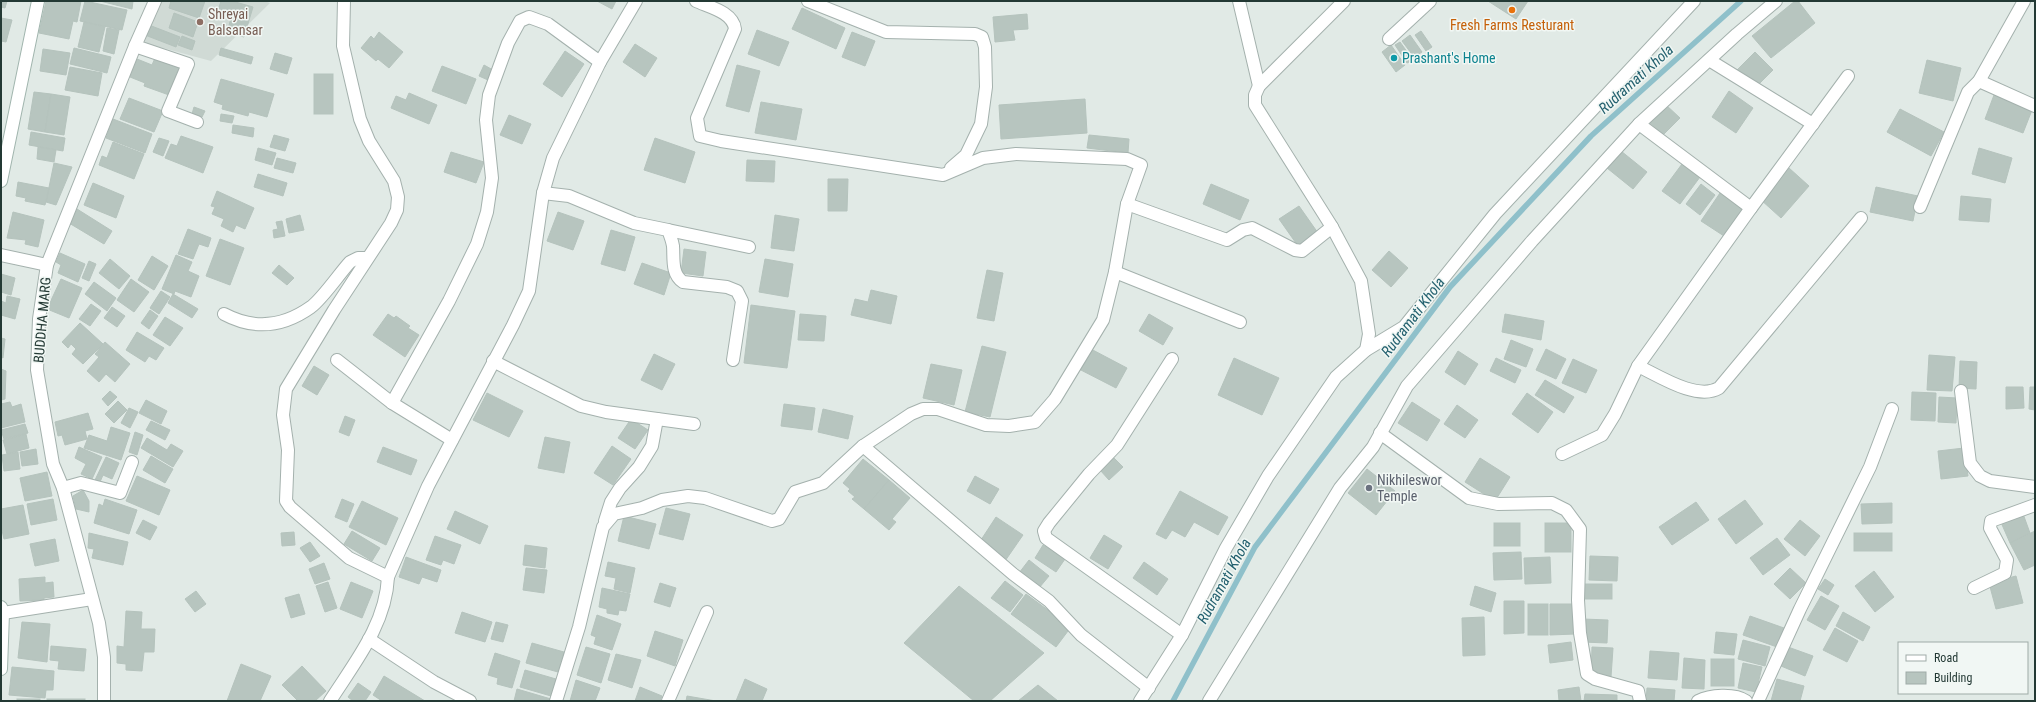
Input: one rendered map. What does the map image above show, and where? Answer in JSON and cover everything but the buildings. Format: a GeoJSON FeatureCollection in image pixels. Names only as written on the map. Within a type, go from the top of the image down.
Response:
{"type":"FeatureCollection","features":[{"type":"Feature","properties":{"kind":"street"},"geometry":{"type":"LineString","coordinates":[[1,181],[38,1]]}},
{"type":"Feature","properties":{"kind":"street","name":"BUDDHA MARG"},"geometry":{"type":"LineString","coordinates":[[104,701],[104,657],[99,623],[63,488],[53,464],[37,370],[39,319],[47,265],[135,46],[155,1]]}},
{"type":"Feature","properties":{"kind":"street"},"geometry":{"type":"LineString","coordinates":[[344,1],[343,46],[360,119],[369,141],[394,181],[398,197],[397,210],[391,223],[367,258],[286,389],[283,415],[288,450],[285,495],[290,507],[349,558],[388,577]]}},
{"type":"Feature","properties":{"kind":"street"},"geometry":{"type":"LineString","coordinates":[[330,701],[369,639],[382,613],[387,593],[388,577],[428,486],[529,291],[543,193],[553,158],[600,62],[636,1]]}},
{"type":"Feature","properties":{"kind":"street"},"geometry":{"type":"LineString","coordinates":[[603,526],[614,514],[642,508],[662,500],[688,496],[705,498],[772,521],[778,519],[796,492],[823,483],[863,446],[911,414],[923,409],[938,409],[986,425],[1009,426],[1035,422],[1055,399],[1103,320],[1115,272],[1127,204],[1141,165],[1126,159],[1016,154],[983,158],[943,175],[721,141],[700,136],[697,118],[735,29],[734,22],[730,17],[696,1]]}},
{"type":"Feature","properties":{"kind":"street"},"geometry":{"type":"LineString","coordinates":[[808,1],[886,32],[975,34],[982,37],[985,47],[986,87],[981,124],[966,155],[943,175]]}},
{"type":"Feature","properties":{"kind":"street"},"geometry":{"type":"LineString","coordinates":[[1239,1],[1259,86]]}},
{"type":"Feature","properties":{"kind":"street"},"geometry":{"type":"LineString","coordinates":[[1344,1],[1259,86],[1255,95],[1255,106],[1332,227],[1361,281],[1369,334],[1366,350]]}},
{"type":"Feature","properties":{"kind":"street"},"geometry":{"type":"LineString","coordinates":[[1389,39],[1430,1]]}},
{"type":"Feature","properties":{"kind":"street"},"geometry":{"type":"LineString","coordinates":[[1140,701],[1182,635],[1226,548],[1268,476],[1336,377],[1366,350],[1404,327],[1495,214],[1694,1]]}},
{"type":"Feature","properties":{"kind":"street"},"geometry":{"type":"LineString","coordinates":[[1209,701],[1340,488],[1373,447],[1407,386],[1532,241],[1639,124],[1776,1]]}},
{"type":"Feature","properties":{"kind":"street"},"geometry":{"type":"LineString","coordinates":[[1920,207],[1968,92],[1980,81],[2024,1]]}},
{"type":"Feature","properties":{"kind":"street"},"geometry":{"type":"LineString","coordinates":[[392,403],[449,301],[477,244],[487,212],[492,178],[486,120],[489,95],[508,43],[520,21],[529,17],[548,24],[600,62]]}},
{"type":"Feature","properties":{"kind":"street"},"geometry":{"type":"LineString","coordinates":[[135,46],[188,64],[168,111],[196,122]]}},
{"type":"Feature","properties":{"kind":"street"},"geometry":{"type":"LineString","coordinates":[[1709,60],[1812,124]]}},
{"type":"Feature","properties":{"kind":"street"},"geometry":{"type":"LineString","coordinates":[[1562,454],[1602,435],[1615,414],[1638,366],[1848,76]]}},
{"type":"Feature","properties":{"kind":"street"},"geometry":{"type":"LineString","coordinates":[[1980,81],[2035,106]]}},
{"type":"Feature","properties":{"kind":"street"},"geometry":{"type":"LineString","coordinates":[[1639,124],[1751,208]]}},
{"type":"Feature","properties":{"kind":"street"},"geometry":{"type":"LineString","coordinates":[[543,193],[570,196],[634,223],[749,247]]}},
{"type":"Feature","properties":{"kind":"street"},"geometry":{"type":"LineString","coordinates":[[1127,204],[1227,240],[1243,230],[1252,228],[1295,250],[1302,251],[1332,227]]}},
{"type":"Feature","properties":{"kind":"street"},"geometry":{"type":"LineString","coordinates":[[1638,366],[1696,393],[1711,393],[1719,388],[1861,218]]}},
{"type":"Feature","properties":{"kind":"street"},"geometry":{"type":"LineString","coordinates":[[668,230],[673,244],[674,269],[678,279],[683,282],[727,288],[737,291],[742,301],[733,360]]}},
{"type":"Feature","properties":{"kind":"street"},"geometry":{"type":"LineString","coordinates":[[1,255],[47,265]]}},
{"type":"Feature","properties":{"kind":"street"},"geometry":{"type":"LineString","coordinates":[[224,314],[246,324],[276,324],[312,306],[350,262],[358,258],[367,258]]}},
{"type":"Feature","properties":{"kind":"street"},"geometry":{"type":"LineString","coordinates":[[1115,272],[1240,322]]}},
{"type":"Feature","properties":{"kind":"street"},"geometry":{"type":"LineString","coordinates":[[1172,358],[1117,445],[1089,474],[1044,531],[1046,538],[1182,635]]}},
{"type":"Feature","properties":{"kind":"street"},"geometry":{"type":"LineString","coordinates":[[337,360],[392,403],[452,440]]}},
{"type":"Feature","properties":{"kind":"street"},"geometry":{"type":"LineString","coordinates":[[494,361],[581,406],[606,412],[694,424]]}},
{"type":"Feature","properties":{"kind":"street"},"geometry":{"type":"LineString","coordinates":[[1961,391],[1970,463],[1980,476],[1990,481],[2035,487]]}},
{"type":"Feature","properties":{"kind":"street"},"geometry":{"type":"LineString","coordinates":[[1758,701],[1800,609],[1870,467],[1892,409]]}},
{"type":"Feature","properties":{"kind":"street"},"geometry":{"type":"LineString","coordinates":[[556,701],[579,627],[603,526],[611,502],[620,488],[639,467],[652,446],[657,419]]}},
{"type":"Feature","properties":{"kind":"street"},"geometry":{"type":"LineString","coordinates":[[1380,433],[1469,498],[1498,504],[1552,503],[1566,510],[1580,529],[1578,600],[1580,633],[1586,674],[1595,679],[1638,691],[1640,701]]}},
{"type":"Feature","properties":{"kind":"street"},"geometry":{"type":"LineString","coordinates":[[863,446],[1013,574],[1049,601],[1081,635],[1149,688]]}},
{"type":"Feature","properties":{"kind":"street"},"geometry":{"type":"LineString","coordinates":[[63,488],[81,483],[120,493],[132,462]]}},
{"type":"Feature","properties":{"kind":"street"},"geometry":{"type":"LineString","coordinates":[[1974,588],[2005,573],[2007,560],[1990,528],[1991,521],[2035,505]]}},
{"type":"Feature","properties":{"kind":"street"},"geometry":{"type":"LineString","coordinates":[[1,669],[2,610],[92,599]]}},
{"type":"Feature","properties":{"kind":"street"},"geometry":{"type":"LineString","coordinates":[[668,701],[707,612]]}},
{"type":"Feature","properties":{"kind":"street"},"geometry":{"type":"LineString","coordinates":[[369,639],[434,682],[470,701]]}},
{"type":"Feature","properties":{"kind":"street"},"geometry":{"type":"LineString","coordinates":[[1698,701],[1706,697],[1734,696],[1746,701]]}},
{"type":"Feature","properties":{"kind":"shaded area","name":"Shreyai Balsansar"},"geometry":{"type":"Polygon","coordinates":[[[160,1],[264,1],[270,3],[211,61],[141,42],[160,1]]]}},
{"type":"Feature","properties":{"kind":"waterway","name":"Rudramati Khola"},"geometry":{"type":"LineString","coordinates":[[1173,701],[1255,547],[1450,287],[1591,136],[1741,1]]}},
{"type":"Feature","properties":{"kind":"place","name":"Fresh Farms Resturant"},"geometry":{"type":"Point","coordinates":[1512,10]}},
{"type":"Feature","properties":{"kind":"place","name":"Shreyai Balsansar"},"geometry":{"type":"Point","coordinates":[200,22]}},
{"type":"Feature","properties":{"kind":"place","name":"Prashant's Home"},"geometry":{"type":"Point","coordinates":[1394,58]}},
{"type":"Feature","properties":{"kind":"place","name":"Nikhileswor Temple"},"geometry":{"type":"Point","coordinates":[1369,488]}}]}
